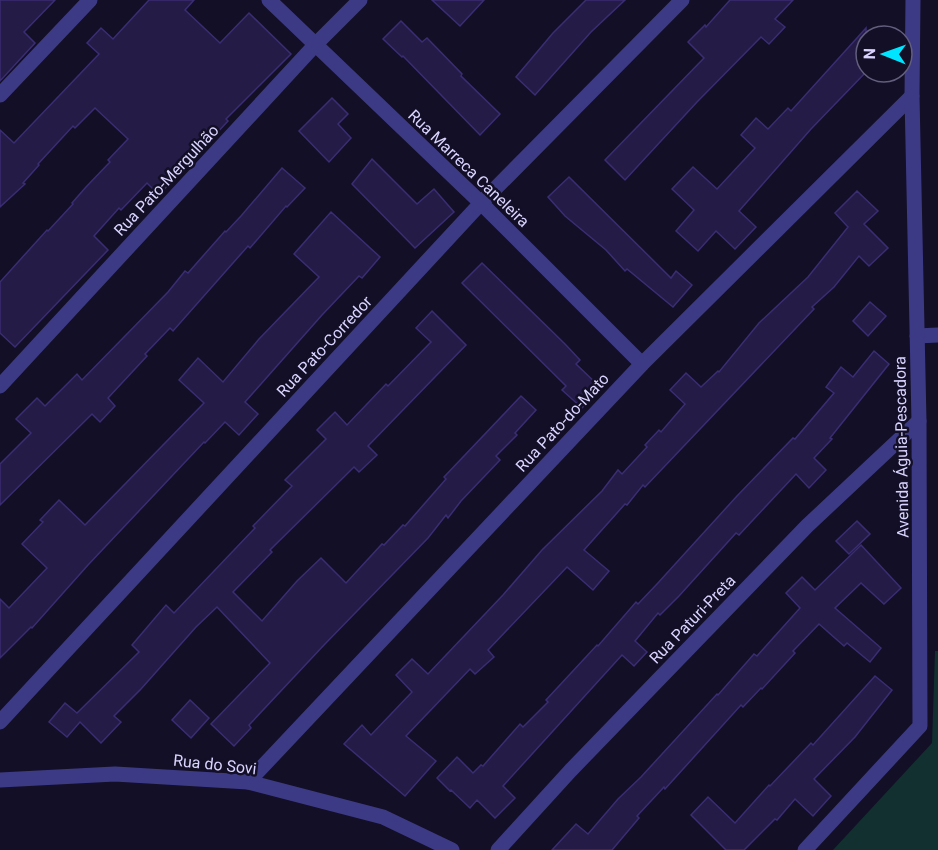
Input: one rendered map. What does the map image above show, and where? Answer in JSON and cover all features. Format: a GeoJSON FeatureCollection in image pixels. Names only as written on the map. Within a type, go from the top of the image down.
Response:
{"type":"FeatureCollection","features":[{"type":"Feature","properties":{"kind":"street"},"geometry":{"type":"LineString","coordinates":[[0,95],[90,0]]}},
{"type":"Feature","properties":{"kind":"street","name":"Rua Marreca Caneleira"},"geometry":{"type":"LineString","coordinates":[[269,0],[481,203],[642,364]]}},
{"type":"Feature","properties":{"kind":"street","name":"Rua Pato-Mergulhão"},"geometry":{"type":"LineString","coordinates":[[0,386],[316,44],[360,0]]}},
{"type":"Feature","properties":{"kind":"street","name":"Rua Pato-Corredor"},"geometry":{"type":"LineString","coordinates":[[0,722],[481,203],[682,0]]}},
{"type":"Feature","properties":{"kind":"street","name":"Avenida Águia-Pescadora"},"geometry":{"type":"LineString","coordinates":[[805,850],[920,726],[919,421],[912,96],[914,0]]}},
{"type":"Feature","properties":{"kind":"street","name":"Rua Pato-do-Mato"},"geometry":{"type":"LineString","coordinates":[[248,783],[642,364],[912,96]]}},
{"type":"Feature","properties":{"kind":"street"},"geometry":{"type":"LineString","coordinates":[[917,336],[938,335]]}},
{"type":"Feature","properties":{"kind":"street","name":"Rua Paturi-Preta"},"geometry":{"type":"LineString","coordinates":[[498,850],[571,770],[807,526],[919,421]]}},
{"type":"Feature","properties":{"kind":"street","name":"Rua do Sovi"},"geometry":{"type":"LineString","coordinates":[[0,780],[115,774],[248,783],[383,817],[452,850]]}},
{"type":"Feature","properties":{"kind":"green space"},"geometry":{"type":"Polygon","coordinates":[[[935,651],[938,651],[938,850],[833,850],[932,743],[935,651]]]}},
{"type":"Feature","properties":{"kind":"building"},"geometry":{"type":"Polygon","coordinates":[[[0,0],[55,0],[24,32],[35,43],[0,81],[0,0]]]}},
{"type":"Feature","properties":{"kind":"building"},"geometry":{"type":"Polygon","coordinates":[[[149,0],[194,0],[185,10],[220,43],[249,13],[291,54],[226,119],[228,121],[159,195],[147,183],[121,210],[119,208],[94,236],[108,250],[15,347],[0,333],[0,282],[73,204],[128,139],[95,108],[75,128],[73,126],[38,164],[23,183],[25,184],[0,207],[0,130],[14,143],[99,54],[87,43],[101,28],[113,39],[149,0]]]}},
{"type":"Feature","properties":{"kind":"building"},"geometry":{"type":"Polygon","coordinates":[[[432,0],[484,0],[460,26],[432,0]]]}},
{"type":"Feature","properties":{"kind":"building"},"geometry":{"type":"Polygon","coordinates":[[[586,0],[625,0],[591,32],[535,95],[516,77],[553,33],[586,0]]]}},
{"type":"Feature","properties":{"kind":"building"},"geometry":{"type":"Polygon","coordinates":[[[730,0],[793,0],[775,19],[785,27],[769,44],[761,37],[625,180],[605,160],[704,58],[688,42],[705,25],[706,27],[730,0]]]}},
{"type":"Feature","properties":{"kind":"building"},"geometry":{"type":"Polygon","coordinates":[[[401,21],[422,42],[427,38],[462,74],[461,76],[500,114],[480,135],[403,56],[383,39],[401,21]]]}},
{"type":"Feature","properties":{"kind":"building"},"geometry":{"type":"Polygon","coordinates":[[[854,41],[854,84],[811,129],[739,211],[756,227],[735,249],[716,231],[698,251],[676,231],[694,210],[672,189],[693,167],[717,189],[755,148],[741,135],[756,118],[768,129],[788,108],[791,111],[854,41]]]}},
{"type":"Feature","properties":{"kind":"building"},"geometry":{"type":"Polygon","coordinates":[[[332,98],[348,114],[338,124],[351,138],[329,162],[299,131],[332,98]]]}},
{"type":"Feature","properties":{"kind":"building"},"geometry":{"type":"Polygon","coordinates":[[[372,159],[417,204],[434,189],[454,212],[415,248],[352,184],[372,159]]]}},
{"type":"Feature","properties":{"kind":"building"},"geometry":{"type":"Polygon","coordinates":[[[282,168],[305,188],[286,206],[250,248],[248,246],[173,331],[170,328],[145,354],[147,356],[108,398],[115,406],[100,422],[92,414],[0,505],[0,464],[31,433],[16,419],[37,398],[45,406],[77,374],[82,380],[168,292],[185,271],[188,273],[282,168]]]}},
{"type":"Feature","properties":{"kind":"building"},"geometry":{"type":"Polygon","coordinates":[[[569,177],[671,278],[676,271],[692,285],[673,307],[627,269],[625,271],[606,250],[565,216],[548,197],[569,177]]]}},
{"type":"Feature","properties":{"kind":"building"},"geometry":{"type":"Polygon","coordinates":[[[857,191],[878,211],[864,224],[888,248],[869,266],[859,256],[834,287],[812,307],[814,309],[645,487],[643,485],[584,550],[609,571],[593,590],[567,567],[488,650],[494,657],[475,674],[470,669],[406,736],[436,761],[405,796],[344,744],[362,725],[371,735],[412,692],[396,675],[412,659],[428,674],[542,550],[602,491],[618,470],[622,474],[647,447],[645,445],[659,430],[661,432],[685,404],[670,390],[686,373],[701,387],[719,372],[759,323],[808,277],[848,227],[835,213],[857,191]]]}},
{"type":"Feature","properties":{"kind":"building"},"geometry":{"type":"Polygon","coordinates":[[[331,212],[380,257],[362,278],[359,276],[322,315],[245,402],[258,414],[239,435],[225,422],[88,565],[32,628],[0,658],[0,599],[9,608],[47,568],[22,544],[43,522],[40,520],[59,500],[85,525],[204,403],[179,380],[198,358],[223,382],[259,339],[319,277],[294,254],[331,212]]]}},
{"type":"Feature","properties":{"kind":"building"},"geometry":{"type":"Polygon","coordinates":[[[482,263],[565,344],[580,360],[576,364],[601,388],[582,408],[562,390],[566,386],[462,283],[482,263]]]}},
{"type":"Feature","properties":{"kind":"building"},"geometry":{"type":"Polygon","coordinates":[[[870,302],[886,316],[868,336],[853,321],[870,302]]]}},
{"type":"Feature","properties":{"kind":"building"},"geometry":{"type":"Polygon","coordinates":[[[432,311],[466,345],[368,446],[377,455],[359,472],[354,467],[270,550],[272,552],[233,592],[262,621],[321,558],[346,583],[382,544],[384,545],[403,525],[405,526],[446,479],[444,477],[521,396],[536,410],[515,433],[517,435],[496,456],[500,460],[448,518],[446,515],[428,538],[249,725],[251,728],[234,746],[211,724],[270,663],[217,607],[114,716],[121,722],[101,743],[80,722],[67,737],[49,722],[65,703],[77,713],[139,652],[132,645],[166,605],[174,613],[255,528],[253,526],[292,486],[285,480],[326,439],[317,430],[335,412],[347,425],[431,342],[416,328],[432,311]]]}},
{"type":"Feature","properties":{"kind":"building"},"geometry":{"type":"Polygon","coordinates":[[[874,351],[889,364],[830,438],[832,439],[814,458],[826,470],[809,488],[796,474],[739,535],[736,533],[679,596],[660,615],[658,613],[635,641],[647,652],[634,666],[622,655],[503,786],[515,798],[495,818],[477,800],[470,808],[450,791],[437,778],[457,757],[473,773],[481,765],[483,766],[520,724],[523,727],[548,702],[546,700],[636,602],[638,604],[737,496],[793,438],[795,439],[834,393],[826,387],[841,367],[853,377],[874,351]]]}},
{"type":"Feature","properties":{"kind":"building"},"geometry":{"type":"Polygon","coordinates":[[[857,521],[870,534],[849,554],[836,541],[857,521]]]}},
{"type":"Feature","properties":{"kind":"building"},"geometry":{"type":"Polygon","coordinates":[[[861,545],[901,588],[884,604],[861,583],[835,608],[881,648],[870,662],[847,643],[844,646],[819,624],[762,689],[743,707],[741,705],[665,789],[664,787],[637,816],[639,818],[612,850],[552,850],[576,824],[588,834],[754,654],[757,656],[800,608],[786,593],[802,577],[815,590],[861,545]]]}},
{"type":"Feature","properties":{"kind":"building"},"geometry":{"type":"Polygon","coordinates":[[[875,676],[892,690],[855,737],[814,779],[831,796],[813,816],[795,799],[777,820],[775,819],[744,850],[726,850],[691,815],[708,797],[735,823],[811,743],[813,745],[875,676]]]}},
{"type":"Feature","properties":{"kind":"building"},"geometry":{"type":"Polygon","coordinates":[[[190,700],[209,718],[191,738],[172,720],[190,700]]]}}]}
